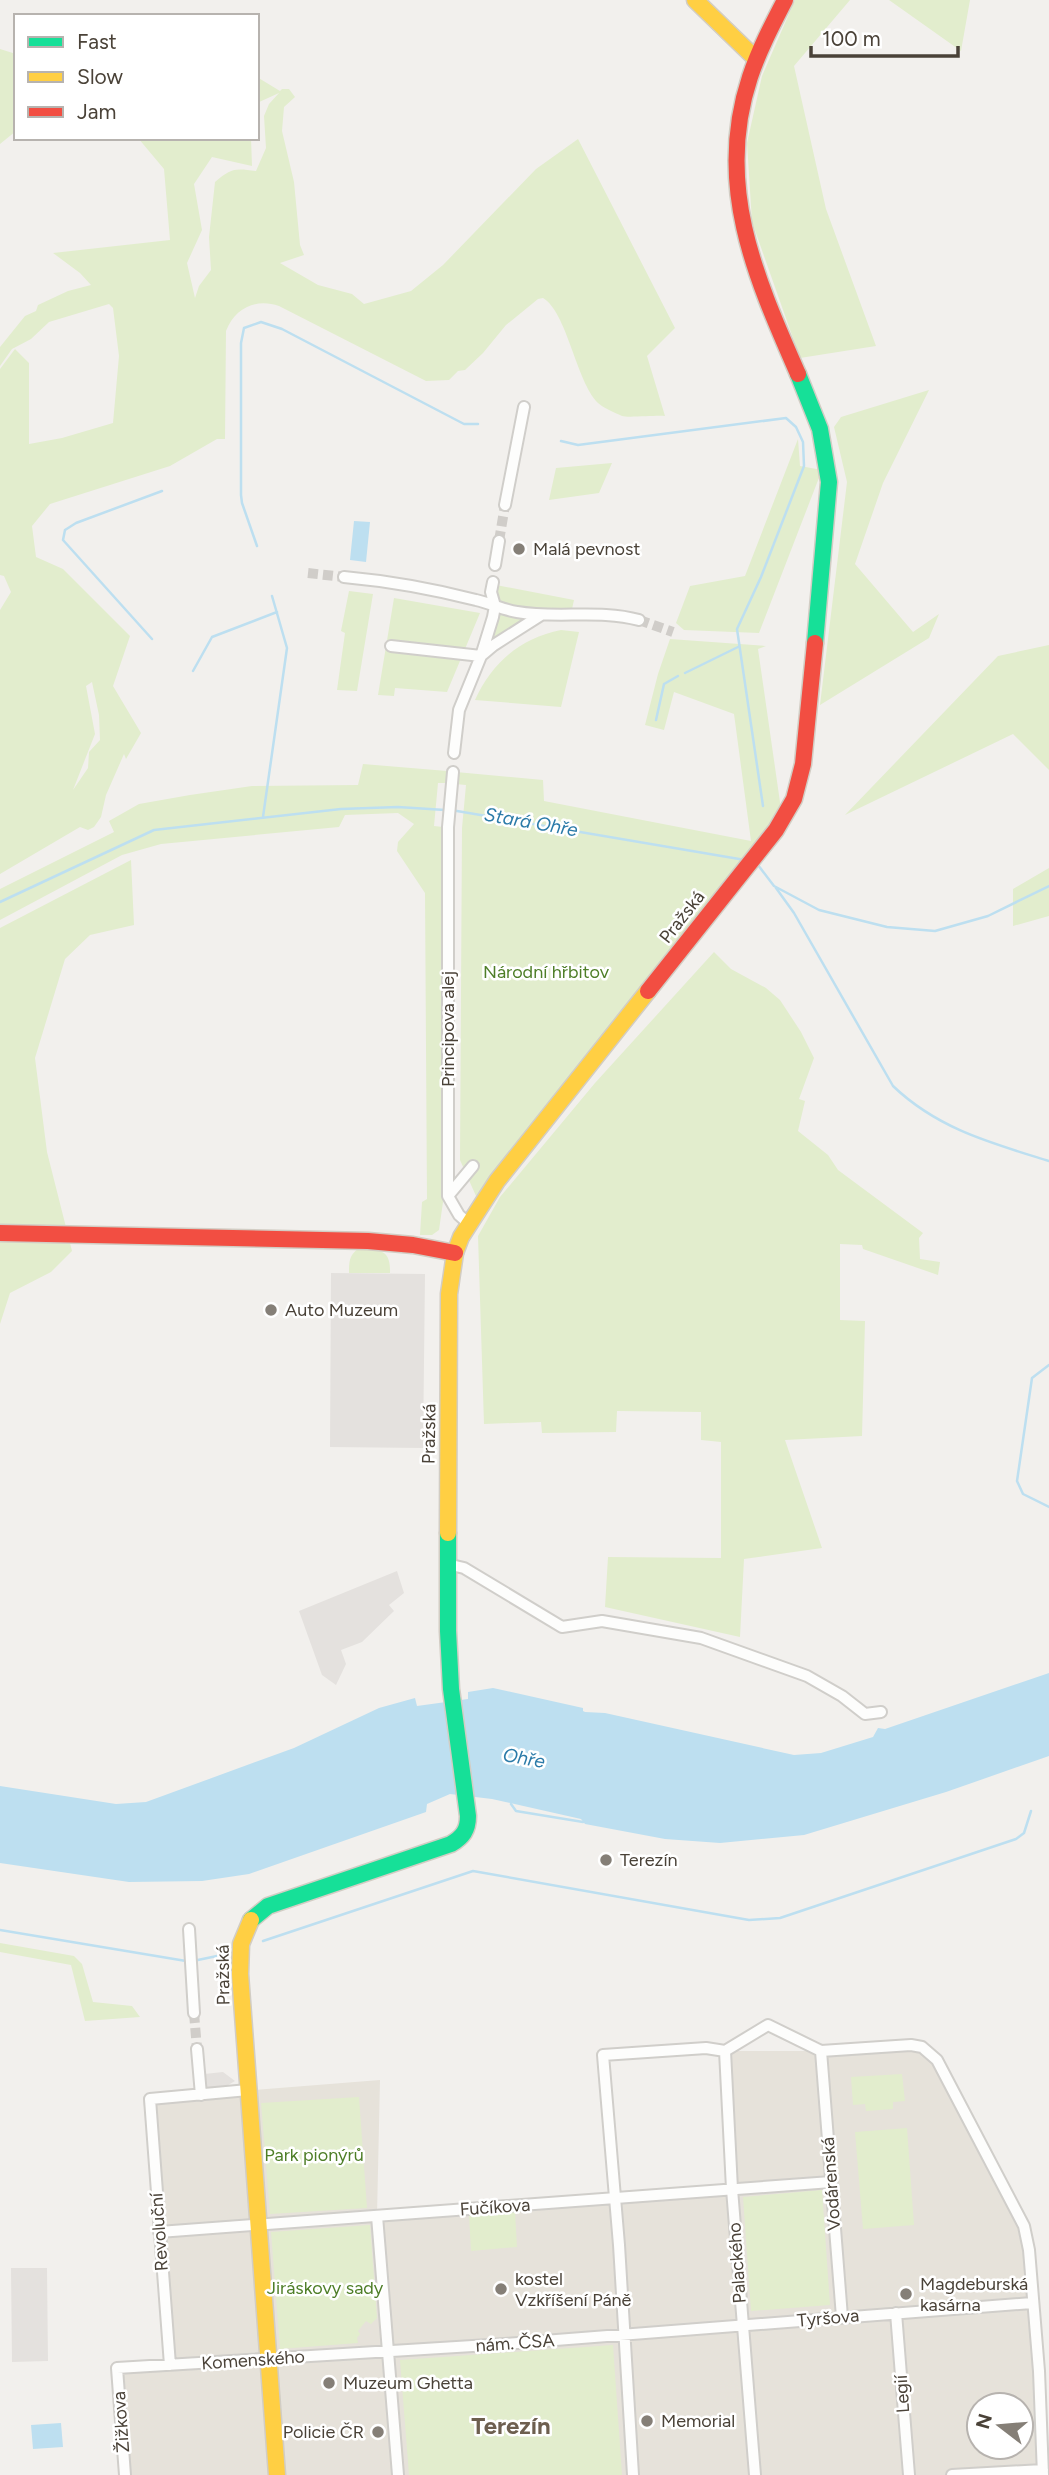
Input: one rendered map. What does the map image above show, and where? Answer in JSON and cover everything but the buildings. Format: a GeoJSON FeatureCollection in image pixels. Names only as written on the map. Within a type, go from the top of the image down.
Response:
{"type":"FeatureCollection","features":[{"type":"Feature","properties":{"kind":"main road"},"geometry":{"type":"LineString","coordinates":[[695,0],[756,59]]}},
{"type":"Feature","properties":{"kind":"main road","name":"Pražská"},"geometry":{"type":"LineString","coordinates":[[277,2475],[248,2090],[240,1962],[243,1933],[250,1920],[268,1906],[451,1844],[464,1836],[469,1825],[451,1689],[447,1631],[449,1294],[455,1253],[468,1223],[528,1140],[761,850],[790,807],[803,764],[829,503],[829,464],[826,444],[815,411],[793,364],[750,256],[740,210],[737,148],[745,99],[756,59],[785,0]]}},
{"type":"Feature","properties":{"kind":"main road"},"geometry":{"type":"LineString","coordinates":[[0,1233],[345,1241],[431,1246],[455,1253]]}},
{"type":"Feature","properties":{"kind":"street"},"geometry":{"type":"LineString","coordinates":[[505,505],[524,407]]}},
{"type":"Feature","properties":{"kind":"street"},"geometry":{"type":"LineString","coordinates":[[495,565],[499,541]]}},
{"type":"Feature","properties":{"kind":"street"},"geometry":{"type":"LineString","coordinates":[[344,577],[370,579],[541,615],[593,615],[639,620]]}},
{"type":"Feature","properties":{"kind":"street"},"geometry":{"type":"LineString","coordinates":[[454,753],[458,710],[481,656],[495,606],[491,592],[493,582]]}},
{"type":"Feature","properties":{"kind":"street"},"geometry":{"type":"LineString","coordinates":[[391,646],[481,656],[541,615]]}},
{"type":"Feature","properties":{"kind":"street","name":"Principova alej"},"geometry":{"type":"LineString","coordinates":[[449,1196],[448,828],[453,772]]}},
{"type":"Feature","properties":{"kind":"street"},"geometry":{"type":"LineString","coordinates":[[468,1223],[459,1215],[449,1196],[473,1166]]}},
{"type":"Feature","properties":{"kind":"street"},"geometry":{"type":"LineString","coordinates":[[447,1564],[464,1568],[562,1627],[602,1621],[701,1638],[807,1676],[842,1696],[865,1714],[881,1712]]}},
{"type":"Feature","properties":{"kind":"street"},"geometry":{"type":"LineString","coordinates":[[189,1929],[194,2013]]}},
{"type":"Feature","properties":{"kind":"street"},"geometry":{"type":"LineString","coordinates":[[633,2475],[603,2055],[706,2048],[725,2051],[768,2025],[821,2051],[922,2047],[937,2060],[1024,2227],[1029,2250],[1039,2371],[1043,2473],[952,2475]]}},
{"type":"Feature","properties":{"kind":"street"},"geometry":{"type":"LineString","coordinates":[[197,2049],[201,2095],[248,2090]]}},
{"type":"Feature","properties":{"kind":"street","name":"Palackého"},"geometry":{"type":"LineString","coordinates":[[725,2051],[732,2189],[755,2475]]}},
{"type":"Feature","properties":{"kind":"street","name":"Vodárenská"},"geometry":{"type":"LineString","coordinates":[[821,2051],[842,2317]]}},
{"type":"Feature","properties":{"kind":"street","name":"Revoluční"},"geometry":{"type":"LineString","coordinates":[[170,2365],[150,2099],[201,2095]]}},
{"type":"Feature","properties":{"kind":"street","name":"Fučíkova"},"geometry":{"type":"LineString","coordinates":[[159,2232],[831,2182]]}},
{"type":"Feature","properties":{"kind":"street"},"geometry":{"type":"LineString","coordinates":[[377,2216],[398,2475]]}},
{"type":"Feature","properties":{"kind":"street","name":"Tyršova"},"geometry":{"type":"LineString","coordinates":[[624,2334],[1032,2302]]}},
{"type":"Feature","properties":{"kind":"street","name":"Legií"},"geometry":{"type":"LineString","coordinates":[[896,2313],[909,2475]]}},
{"type":"Feature","properties":{"kind":"street","name":"nám. ČSA"},"geometry":{"type":"LineString","coordinates":[[389,2351],[624,2334]]}},
{"type":"Feature","properties":{"kind":"street","name":"Komenského"},"geometry":{"type":"LineString","coordinates":[[117,2368],[389,2351]]}},
{"type":"Feature","properties":{"kind":"street","name":"Žižkova"},"geometry":{"type":"LineString","coordinates":[[117,2368],[125,2475]]}},
{"type":"Feature","properties":{"kind":"shaded area"},"geometry":{"type":"Polygon","coordinates":[[[331,1273],[425,1274],[423,1448],[330,1447],[331,1273]]]}},
{"type":"Feature","properties":{"kind":"shaded area"},"geometry":{"type":"Polygon","coordinates":[[[397,1571],[404,1593],[389,1605],[394,1611],[362,1642],[341,1650],[346,1664],[336,1685],[322,1675],[299,1611],[397,1571]]]}},
{"type":"Feature","properties":{"kind":"shaded area"},"geometry":{"type":"Polygon","coordinates":[[[911,2045],[930,2052],[1024,2226],[1043,2475],[126,2475],[117,2368],[170,2365],[159,2232],[143,2099],[380,2080],[377,2215],[731,2189],[725,2051],[821,2051],[911,2045]]]}},
{"type":"Feature","properties":{"kind":"shaded area"},"geometry":{"type":"Polygon","coordinates":[[[223,2072],[235,2081],[223,2088],[197,2090],[195,2075],[223,2072]]]}},
{"type":"Feature","properties":{"kind":"shaded area"},"geometry":{"type":"Polygon","coordinates":[[[11,2268],[47,2268],[48,2361],[12,2362],[11,2268]]]}},
{"type":"Feature","properties":{"kind":"green space"},"geometry":{"type":"Polygon","coordinates":[[[795,0],[850,0],[794,66],[826,209],[876,346],[800,358],[752,222],[747,143],[762,76],[795,0]]]}},
{"type":"Feature","properties":{"kind":"green space"},"geometry":{"type":"Polygon","coordinates":[[[889,0],[970,0],[961,51],[889,0]]]}},
{"type":"Feature","properties":{"kind":"green space"},"geometry":{"type":"Polygon","coordinates":[[[0,49],[14,53],[14,133],[0,144],[0,49]]]}},
{"type":"Feature","properties":{"kind":"green space"},"geometry":{"type":"Polygon","coordinates":[[[259,78],[280,91],[289,89],[295,97],[284,107],[282,131],[294,182],[300,245],[304,255],[280,263],[318,285],[352,294],[364,304],[411,291],[443,265],[536,169],[578,139],[675,328],[647,356],[665,416],[622,416],[598,403],[583,379],[559,317],[543,298],[538,299],[506,325],[465,370],[458,371],[449,380],[426,381],[279,306],[254,304],[241,311],[226,331],[225,439],[217,439],[170,466],[50,504],[32,526],[36,557],[63,569],[130,636],[113,686],[141,733],[126,759],[124,754],[106,795],[101,817],[94,827],[88,830],[80,827],[0,874],[0,610],[11,592],[4,576],[0,575],[0,369],[15,349],[29,363],[29,444],[62,438],[113,423],[119,356],[113,308],[109,304],[49,322],[31,339],[12,349],[0,366],[0,347],[25,316],[36,311],[38,305],[68,291],[91,285],[53,253],[170,240],[164,169],[140,140],[251,140],[252,166],[212,157],[194,184],[202,230],[187,263],[195,298],[199,286],[211,270],[209,237],[215,182],[234,170],[256,171],[266,148],[264,116],[269,104],[279,93],[259,102],[259,78]],[[92,682],[86,686],[95,734],[73,790],[88,768],[89,752],[100,740],[99,715],[92,682]]]}},
{"type":"Feature","properties":{"kind":"green space"},"geometry":{"type":"Polygon","coordinates":[[[929,390],[883,483],[855,564],[913,632],[939,614],[929,638],[820,705],[847,482],[834,427],[841,417],[929,390]]]}},
{"type":"Feature","properties":{"kind":"green space"},"geometry":{"type":"Polygon","coordinates":[[[798,439],[800,466],[822,470],[759,633],[684,630],[676,623],[690,586],[745,576],[798,439]]]}},
{"type":"Feature","properties":{"kind":"green space"},"geometry":{"type":"Polygon","coordinates":[[[612,463],[599,493],[549,500],[556,468],[612,463]]]}},
{"type":"Feature","properties":{"kind":"green space"},"geometry":{"type":"Polygon","coordinates":[[[496,585],[574,600],[572,609],[524,610],[496,603],[496,585]]]}},
{"type":"Feature","properties":{"kind":"green space"},"geometry":{"type":"Polygon","coordinates":[[[349,591],[373,594],[357,691],[337,690],[345,633],[341,631],[349,591]]]}},
{"type":"Feature","properties":{"kind":"green space"},"geometry":{"type":"Polygon","coordinates":[[[394,598],[480,613],[447,692],[395,688],[394,696],[378,695],[394,598]]]}},
{"type":"Feature","properties":{"kind":"green space"},"geometry":{"type":"Polygon","coordinates":[[[499,613],[526,617],[493,640],[491,639],[499,613]]]}},
{"type":"Feature","properties":{"kind":"green space"},"geometry":{"type":"Polygon","coordinates":[[[561,630],[579,632],[561,707],[475,700],[490,675],[509,654],[533,639],[561,630]]]}},
{"type":"Feature","properties":{"kind":"green space","name":"Národní hřbitov"},"geometry":{"type":"Polygon","coordinates":[[[670,639],[766,646],[758,649],[781,809],[754,847],[476,1196],[460,1160],[462,828],[466,785],[455,784],[456,772],[543,780],[544,801],[751,841],[734,714],[674,692],[664,730],[645,725],[670,639]]]}},
{"type":"Feature","properties":{"kind":"green space"},"geometry":{"type":"Polygon","coordinates":[[[1049,645],[1049,770],[1013,734],[845,815],[998,656],[1049,645]]]}},
{"type":"Feature","properties":{"kind":"green space"},"geometry":{"type":"Polygon","coordinates":[[[363,764],[447,771],[446,783],[438,783],[434,826],[443,827],[444,1195],[439,1230],[432,1235],[420,1235],[422,1202],[427,1199],[425,893],[397,851],[398,842],[414,824],[398,813],[345,815],[339,827],[161,844],[122,855],[0,920],[0,889],[114,832],[109,821],[139,804],[252,786],[358,785],[363,764]]]}},
{"type":"Feature","properties":{"kind":"green space"},"geometry":{"type":"Polygon","coordinates":[[[131,860],[134,925],[90,935],[65,959],[35,1058],[47,1152],[72,1251],[51,1272],[10,1293],[0,1324],[0,928],[131,860]]]}},
{"type":"Feature","properties":{"kind":"green space"},"geometry":{"type":"Polygon","coordinates":[[[1049,868],[1049,916],[1013,926],[1013,889],[1049,868]]]}},
{"type":"Feature","properties":{"kind":"green space"},"geometry":{"type":"Polygon","coordinates":[[[714,952],[731,969],[766,988],[780,1000],[814,1058],[799,1099],[805,1101],[798,1131],[828,1155],[838,1170],[923,1233],[919,1238],[920,1259],[940,1262],[938,1275],[863,1249],[862,1245],[840,1244],[840,1320],[865,1321],[862,1436],[785,1440],[822,1548],[744,1559],[740,1637],[605,1607],[608,1557],[721,1558],[721,1442],[701,1440],[701,1412],[617,1411],[616,1432],[542,1433],[541,1422],[484,1424],[478,1236],[500,1197],[595,1083],[714,952]]]}},
{"type":"Feature","properties":{"kind":"green space"},"geometry":{"type":"Polygon","coordinates":[[[358,1249],[378,1250],[386,1255],[390,1273],[349,1273],[351,1257],[358,1249]]]}},
{"type":"Feature","properties":{"kind":"green space"},"geometry":{"type":"Polygon","coordinates":[[[0,1943],[74,1956],[82,1964],[93,2002],[132,2006],[140,2017],[85,2021],[71,1965],[0,1952],[0,1943]]]}},
{"type":"Feature","properties":{"kind":"green space"},"geometry":{"type":"Polygon","coordinates":[[[902,2074],[905,2101],[893,2102],[893,2109],[866,2111],[865,2104],[853,2105],[851,2077],[902,2074]]]}},
{"type":"Feature","properties":{"kind":"green space","name":"Park pionýrů"},"geometry":{"type":"Polygon","coordinates":[[[359,2097],[367,2208],[270,2214],[261,2103],[359,2097]]]}},
{"type":"Feature","properties":{"kind":"green space"},"geometry":{"type":"Polygon","coordinates":[[[907,2128],[914,2225],[863,2229],[855,2132],[907,2128]]]}},
{"type":"Feature","properties":{"kind":"green space"},"geometry":{"type":"Polygon","coordinates":[[[822,2190],[830,2305],[751,2311],[743,2197],[822,2190]]]}},
{"type":"Feature","properties":{"kind":"green space"},"geometry":{"type":"Polygon","coordinates":[[[515,2212],[517,2247],[471,2251],[469,2215],[515,2212]]]}},
{"type":"Feature","properties":{"kind":"green space","name":"Jiráskovy sady"},"geometry":{"type":"Polygon","coordinates":[[[370,2225],[377,2318],[371,2324],[366,2321],[358,2331],[358,2343],[280,2349],[271,2232],[370,2225]]]}},
{"type":"Feature","properties":{"kind":"green space"},"geometry":{"type":"Polygon","coordinates":[[[613,2345],[622,2475],[409,2475],[400,2360],[613,2345]]]}},
{"type":"Feature","properties":{"kind":"water"},"geometry":{"type":"Polygon","coordinates":[[[354,521],[370,522],[366,562],[350,560],[354,521]]]}},
{"type":"Feature","properties":{"kind":"water","name":"Ohře"},"geometry":{"type":"Polygon","coordinates":[[[1049,1673],[1049,1756],[946,1792],[804,1835],[720,1843],[665,1839],[585,1824],[581,1819],[492,1799],[450,1794],[427,1804],[426,1812],[249,1874],[202,1881],[129,1882],[0,1863],[0,1786],[116,1804],[146,1802],[294,1748],[379,1708],[415,1698],[417,1706],[468,1699],[468,1692],[493,1688],[583,1708],[585,1712],[605,1713],[794,1755],[821,1753],[873,1737],[878,1728],[885,1729],[1049,1673]]]}},
{"type":"Feature","properties":{"kind":"water"},"geometry":{"type":"Polygon","coordinates":[[[61,2423],[63,2447],[33,2449],[31,2425],[61,2423]]]}},
{"type":"Feature","properties":{"kind":"waterway"},"geometry":{"type":"LineString","coordinates":[[257,546],[241,495],[241,343],[244,328],[261,322],[282,329],[464,424],[478,424]]}},
{"type":"Feature","properties":{"kind":"waterway"},"geometry":{"type":"LineString","coordinates":[[561,441],[578,445],[786,418],[796,427],[803,442],[804,466],[761,577],[737,629],[763,806]]}},
{"type":"Feature","properties":{"kind":"waterway"},"geometry":{"type":"LineString","coordinates":[[152,639],[63,540],[65,530],[76,523],[162,491]]}},
{"type":"Feature","properties":{"kind":"waterway"},"geometry":{"type":"LineString","coordinates":[[263,817],[287,648],[272,596]]}},
{"type":"Feature","properties":{"kind":"waterway"},"geometry":{"type":"LineString","coordinates":[[193,671],[212,637],[277,612]]}},
{"type":"Feature","properties":{"kind":"waterway"},"geometry":{"type":"LineString","coordinates":[[685,673],[738,647]]}},
{"type":"Feature","properties":{"kind":"waterway"},"geometry":{"type":"LineString","coordinates":[[656,720],[664,684],[678,676]]}},
{"type":"Feature","properties":{"kind":"waterway","name":"Stará Ohře"},"geometry":{"type":"LineString","coordinates":[[0,902],[154,830],[341,809],[398,807],[445,810]]}},
{"type":"Feature","properties":{"kind":"waterway","name":"Stará Ohře"},"geometry":{"type":"LineString","coordinates":[[451,810],[745,860]]}},
{"type":"Feature","properties":{"kind":"waterway","name":"Stará Ohře"},"geometry":{"type":"LineString","coordinates":[[758,865],[774,886],[819,910],[887,927],[935,931],[988,916],[1049,886]]}},
{"type":"Feature","properties":{"kind":"waterway"},"geometry":{"type":"LineString","coordinates":[[776,888],[794,913],[893,1086],[910,1101],[947,1124],[986,1141],[1049,1161]]}},
{"type":"Feature","properties":{"kind":"waterway"},"geometry":{"type":"LineString","coordinates":[[1049,1365],[1032,1378],[1017,1481],[1023,1494],[1049,1507]]}},
{"type":"Feature","properties":{"kind":"waterway"},"geometry":{"type":"LineString","coordinates":[[511,1804],[516,1811],[583,1822]]}},
{"type":"Feature","properties":{"kind":"waterway"},"geometry":{"type":"LineString","coordinates":[[263,1941],[473,1871],[749,1920],[780,1918],[1016,1839],[1024,1833],[1031,1811]]}},
{"type":"Feature","properties":{"kind":"waterway"},"geometry":{"type":"LineString","coordinates":[[0,1930],[186,1961]]}},
{"type":"Feature","properties":{"kind":"waterway"},"geometry":{"type":"LineString","coordinates":[[193,1961],[217,1956]]}},
{"type":"Feature","properties":{"kind":"tunnel"},"geometry":{"type":"LineString","coordinates":[[499,541],[505,505]]}},
{"type":"Feature","properties":{"kind":"tunnel"},"geometry":{"type":"LineString","coordinates":[[308,573],[344,577]]}},
{"type":"Feature","properties":{"kind":"tunnel"},"geometry":{"type":"LineString","coordinates":[[639,620],[673,632]]}},
{"type":"Feature","properties":{"kind":"tunnel"},"geometry":{"type":"LineString","coordinates":[[194,2013],[197,2049]]}},
{"type":"Feature","properties":{"kind":"traffic: fast"},"geometry":{"type":"LineString","coordinates":[[798,374],[820,429],[829,482],[815,643]]}},
{"type":"Feature","properties":{"kind":"traffic: fast"},"geometry":{"type":"LineString","coordinates":[[251,1920],[268,1906],[451,1844],[462,1836],[466,1829],[468,1816],[451,1689],[448,1533]]}},
{"type":"Feature","properties":{"kind":"traffic: slow"},"geometry":{"type":"LineString","coordinates":[[695,0],[756,59]]}},
{"type":"Feature","properties":{"kind":"traffic: slow"},"geometry":{"type":"LineString","coordinates":[[448,1533],[449,1294],[455,1253],[461,1237],[497,1181],[648,991]]}},
{"type":"Feature","properties":{"kind":"traffic: slow"},"geometry":{"type":"LineString","coordinates":[[251,1920],[241,1944],[240,1974],[277,2475]]}},
{"type":"Feature","properties":{"kind":"traffic: jam"},"geometry":{"type":"LineString","coordinates":[[785,0],[750,77],[740,117],[736,155],[738,193],[755,266],[798,374]]}},
{"type":"Feature","properties":{"kind":"traffic: jam"},"geometry":{"type":"LineString","coordinates":[[648,991],[776,830],[794,799],[803,764],[815,643]]}},
{"type":"Feature","properties":{"kind":"traffic: jam"},"geometry":{"type":"LineString","coordinates":[[0,1233],[368,1241],[413,1245],[455,1253]]}},
{"type":"Feature","properties":{"kind":"place","name":"Malá pevnost"},"geometry":{"type":"Point","coordinates":[519,549]}},
{"type":"Feature","properties":{"kind":"place","name":"Auto Muzeum"},"geometry":{"type":"Point","coordinates":[271,1310]}},
{"type":"Feature","properties":{"kind":"place","name":"Terezín"},"geometry":{"type":"Point","coordinates":[606,1860]}},
{"type":"Feature","properties":{"kind":"place","name":"kostel Vzkříšení Páně"},"geometry":{"type":"Point","coordinates":[501,2289]}},
{"type":"Feature","properties":{"kind":"place","name":"Magdeburská kasárna"},"geometry":{"type":"Point","coordinates":[906,2294]}},
{"type":"Feature","properties":{"kind":"place","name":"Muzeum Ghetta"},"geometry":{"type":"Point","coordinates":[329,2383]}},
{"type":"Feature","properties":{"kind":"place","name":"Memorial"},"geometry":{"type":"Point","coordinates":[647,2421]}},
{"type":"Feature","properties":{"kind":"place","name":"Policie ČR"},"geometry":{"type":"Point","coordinates":[378,2432]}},
{"type":"Feature","properties":{"kind":"district","name":"Terezín"},"geometry":{"type":"Point","coordinates":[511,2425]}}]}
